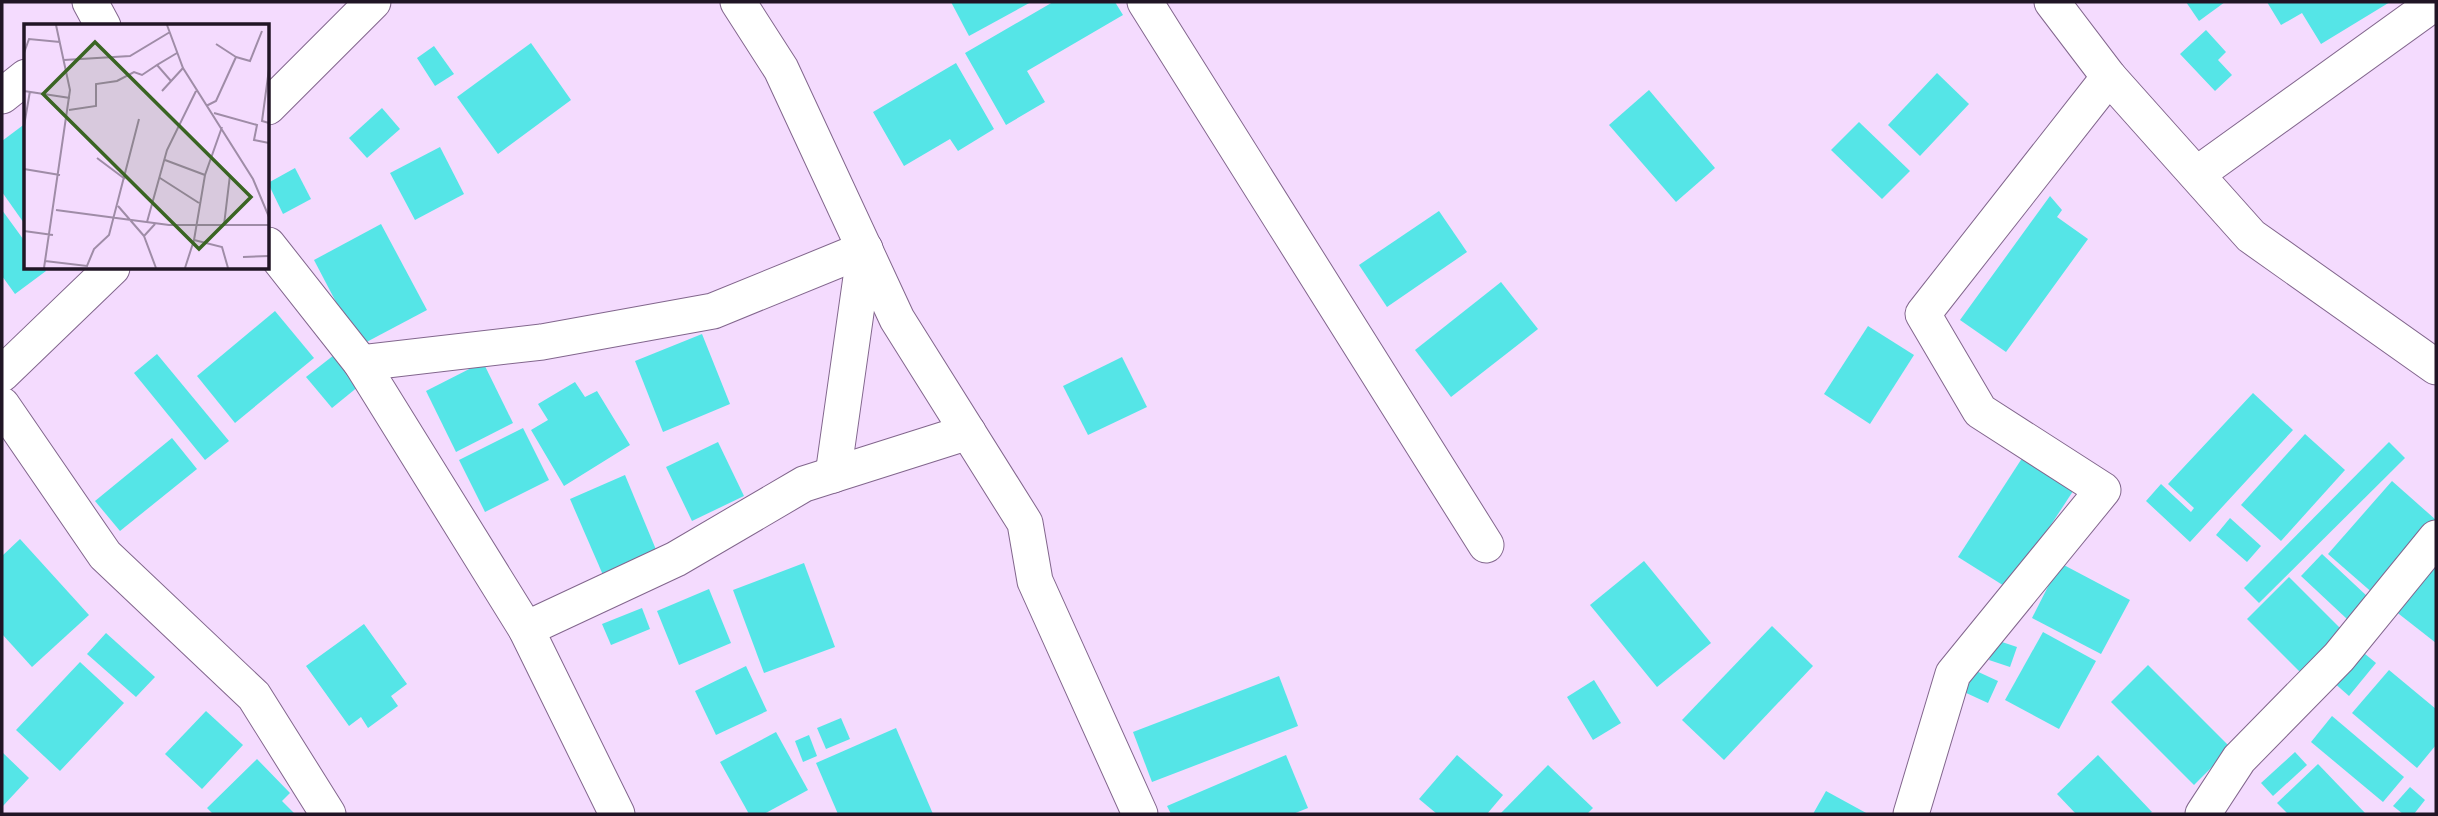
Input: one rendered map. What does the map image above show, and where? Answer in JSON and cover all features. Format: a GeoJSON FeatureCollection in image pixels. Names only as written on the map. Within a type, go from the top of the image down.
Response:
{"type":"FeatureCollection","features":[{"type":"Feature","properties":{"kind":"street"},"geometry":{"type":"LineString","coordinates":[[90,2],[102,24]]}},
{"type":"Feature","properties":{"kind":"street"},"geometry":{"type":"LineString","coordinates":[[270,105],[373,2]]}},
{"type":"Feature","properties":{"kind":"street"},"geometry":{"type":"LineString","coordinates":[[738,2],[781,69],[897,319],[1025,523],[1035,581],[1140,814]]}},
{"type":"Feature","properties":{"kind":"street"},"geometry":{"type":"LineString","coordinates":[[1145,2],[1486,545]]}},
{"type":"Feature","properties":{"kind":"street"},"geometry":{"type":"LineString","coordinates":[[2052,2],[2109,77],[2251,236],[2436,367]]}},
{"type":"Feature","properties":{"kind":"street"},"geometry":{"type":"LineString","coordinates":[[2197,174],[2436,2]]}},
{"type":"Feature","properties":{"kind":"street"},"geometry":{"type":"LineString","coordinates":[[1911,814],[1953,674],[2104,490],[1980,411],[1923,314],[2109,77]]}},
{"type":"Feature","properties":{"kind":"street"},"geometry":{"type":"LineString","coordinates":[[2,96],[24,79]]}},
{"type":"Feature","properties":{"kind":"street"},"geometry":{"type":"LineString","coordinates":[[270,248],[361,363],[526,629],[617,814]]}},
{"type":"Feature","properties":{"kind":"street"},"geometry":{"type":"LineString","coordinates":[[361,363],[542,342],[713,311],[865,249]]}},
{"type":"Feature","properties":{"kind":"street"},"geometry":{"type":"LineString","coordinates":[[833,475],[865,249]]}},
{"type":"Feature","properties":{"kind":"street"},"geometry":{"type":"LineString","coordinates":[[2,374],[110,270]]}},
{"type":"Feature","properties":{"kind":"street"},"geometry":{"type":"LineString","coordinates":[[2,405],[105,555],[254,696],[328,814]]}},
{"type":"Feature","properties":{"kind":"street"},"geometry":{"type":"LineString","coordinates":[[526,629],[676,559],[804,484],[968,432]]}},
{"type":"Feature","properties":{"kind":"street"},"geometry":{"type":"LineString","coordinates":[[2203,814],[2239,759],[2339,657],[2436,538]]}},
{"type":"Feature","properties":{"kind":"building"},"geometry":{"type":"Polygon","coordinates":[[[951,2],[1031,2],[969,36],[951,2]]]}},
{"type":"Feature","properties":{"kind":"building"},"geometry":{"type":"Polygon","coordinates":[[[1053,2],[1115,2],[1123,15],[1027,71],[1045,102],[1006,125],[965,53],[1053,2]]]}},
{"type":"Feature","properties":{"kind":"building"},"geometry":{"type":"Polygon","coordinates":[[[2186,2],[2225,2],[2199,21],[2186,2]]]}},
{"type":"Feature","properties":{"kind":"building"},"geometry":{"type":"Polygon","coordinates":[[[2267,2],[2390,2],[2321,44],[2302,13],[2281,25],[2267,2]]]}},
{"type":"Feature","properties":{"kind":"building"},"geometry":{"type":"Polygon","coordinates":[[[2206,30],[2226,52],[2218,60],[2232,75],[2215,91],[2180,54],[2206,30]]]}},
{"type":"Feature","properties":{"kind":"building"},"geometry":{"type":"Polygon","coordinates":[[[531,43],[571,100],[498,154],[457,97],[531,43]]]}},
{"type":"Feature","properties":{"kind":"building"},"geometry":{"type":"Polygon","coordinates":[[[434,46],[454,74],[435,86],[417,58],[434,46]]]}},
{"type":"Feature","properties":{"kind":"building"},"geometry":{"type":"Polygon","coordinates":[[[956,63],[994,129],[958,151],[950,139],[904,166],[873,112],[956,63]]]}},
{"type":"Feature","properties":{"kind":"building"},"geometry":{"type":"Polygon","coordinates":[[[1937,73],[1969,104],[1920,156],[1888,125],[1937,73]]]}},
{"type":"Feature","properties":{"kind":"building"},"geometry":{"type":"Polygon","coordinates":[[[1649,90],[1715,168],[1676,202],[1609,125],[1649,90]]]}},
{"type":"Feature","properties":{"kind":"building"},"geometry":{"type":"Polygon","coordinates":[[[382,108],[400,129],[367,158],[349,138],[382,108]]]}},
{"type":"Feature","properties":{"kind":"building"},"geometry":{"type":"Polygon","coordinates":[[[1859,122],[1910,171],[1882,199],[1831,150],[1859,122]]]}},
{"type":"Feature","properties":{"kind":"building"},"geometry":{"type":"Polygon","coordinates":[[[24,124],[24,223],[2,192],[2,141],[24,124]]]}},
{"type":"Feature","properties":{"kind":"building"},"geometry":{"type":"Polygon","coordinates":[[[440,147],[464,194],[415,220],[390,173],[440,147]]]}},
{"type":"Feature","properties":{"kind":"building"},"geometry":{"type":"Polygon","coordinates":[[[295,168],[311,199],[283,214],[270,182],[295,168]]]}},
{"type":"Feature","properties":{"kind":"building"},"geometry":{"type":"Polygon","coordinates":[[[2050,196],[2062,210],[2057,217],[2088,239],[2006,352],[1960,320],[2050,196]]]}},
{"type":"Feature","properties":{"kind":"building"},"geometry":{"type":"Polygon","coordinates":[[[2,210],[24,240],[24,270],[46,271],[15,294],[2,276],[2,210]]]}},
{"type":"Feature","properties":{"kind":"building"},"geometry":{"type":"Polygon","coordinates":[[[1439,211],[1467,252],[1387,307],[1359,265],[1439,211]]]}},
{"type":"Feature","properties":{"kind":"building"},"geometry":{"type":"Polygon","coordinates":[[[381,224],[427,310],[359,346],[314,260],[381,224]]]}},
{"type":"Feature","properties":{"kind":"building"},"geometry":{"type":"Polygon","coordinates":[[[1501,282],[1538,329],[1451,397],[1415,350],[1501,282]]]}},
{"type":"Feature","properties":{"kind":"building"},"geometry":{"type":"Polygon","coordinates":[[[275,311],[314,358],[235,423],[197,376],[275,311]]]}},
{"type":"Feature","properties":{"kind":"building"},"geometry":{"type":"Polygon","coordinates":[[[1868,326],[1914,355],[1870,424],[1824,394],[1868,326]]]}},
{"type":"Feature","properties":{"kind":"building"},"geometry":{"type":"Polygon","coordinates":[[[702,334],[730,404],[663,432],[635,361],[702,334]]]}},
{"type":"Feature","properties":{"kind":"building"},"geometry":{"type":"Polygon","coordinates":[[[157,354],[229,441],[205,460],[134,373],[157,354]]]}},
{"type":"Feature","properties":{"kind":"building"},"geometry":{"type":"Polygon","coordinates":[[[334,355],[359,386],[332,408],[306,377],[334,355]]]}},
{"type":"Feature","properties":{"kind":"building"},"geometry":{"type":"Polygon","coordinates":[[[1122,357],[1147,407],[1088,435],[1063,386],[1122,357]]]}},
{"type":"Feature","properties":{"kind":"building"},"geometry":{"type":"Polygon","coordinates":[[[483,362],[513,423],[456,452],[426,391],[483,362]]]}},
{"type":"Feature","properties":{"kind":"building"},"geometry":{"type":"Polygon","coordinates":[[[575,382],[585,397],[597,391],[630,445],[564,486],[531,430],[548,420],[538,404],[575,382]]]}},
{"type":"Feature","properties":{"kind":"building"},"geometry":{"type":"Polygon","coordinates":[[[2253,393],[2293,430],[2190,542],[2146,501],[2161,484],[2191,512],[2194,508],[2168,484],[2253,393]]]}},
{"type":"Feature","properties":{"kind":"building"},"geometry":{"type":"Polygon","coordinates":[[[523,428],[549,480],[485,512],[459,460],[523,428]]]}},
{"type":"Feature","properties":{"kind":"building"},"geometry":{"type":"Polygon","coordinates":[[[2305,434],[2345,470],[2281,541],[2241,505],[2305,434]]]}},
{"type":"Feature","properties":{"kind":"building"},"geometry":{"type":"Polygon","coordinates":[[[172,438],[197,469],[120,531],[95,501],[172,438]]]}},
{"type":"Feature","properties":{"kind":"building"},"geometry":{"type":"Polygon","coordinates":[[[718,442],[744,496],[692,521],[666,467],[718,442]]]}},
{"type":"Feature","properties":{"kind":"building"},"geometry":{"type":"Polygon","coordinates":[[[2389,442],[2405,458],[2259,603],[2244,588],[2389,442]]]}},
{"type":"Feature","properties":{"kind":"building"},"geometry":{"type":"Polygon","coordinates":[[[2028,449],[2079,482],[2009,589],[1958,557],[2028,449]]]}},
{"type":"Feature","properties":{"kind":"building"},"geometry":{"type":"Polygon","coordinates":[[[625,475],[657,552],[603,575],[570,499],[625,475]]]}},
{"type":"Feature","properties":{"kind":"building"},"geometry":{"type":"Polygon","coordinates":[[[2392,481],[2436,520],[2436,525],[2375,595],[2328,554],[2392,481]]]}},
{"type":"Feature","properties":{"kind":"building"},"geometry":{"type":"Polygon","coordinates":[[[2230,518],[2261,546],[2247,562],[2216,535],[2230,518]]]}},
{"type":"Feature","properties":{"kind":"building"},"geometry":{"type":"Polygon","coordinates":[[[20,539],[89,615],[32,667],[2,634],[2,556],[20,539]]]}},
{"type":"Feature","properties":{"kind":"building"},"geometry":{"type":"Polygon","coordinates":[[[2436,548],[2436,643],[2390,607],[2436,548]]]}},
{"type":"Feature","properties":{"kind":"building"},"geometry":{"type":"Polygon","coordinates":[[[2322,554],[2368,597],[2347,619],[2301,576],[2322,554]]]}},
{"type":"Feature","properties":{"kind":"building"},"geometry":{"type":"Polygon","coordinates":[[[1644,561],[1711,643],[1657,687],[1590,605],[1644,561]]]}},
{"type":"Feature","properties":{"kind":"building"},"geometry":{"type":"Polygon","coordinates":[[[804,563],[835,647],[764,673],[733,590],[804,563]]]}},
{"type":"Feature","properties":{"kind":"building"},"geometry":{"type":"Polygon","coordinates":[[[2060,563],[2130,600],[2101,654],[2032,618],[2060,563]]]}},
{"type":"Feature","properties":{"kind":"building"},"geometry":{"type":"Polygon","coordinates":[[[2289,577],[2347,635],[2305,677],[2247,619],[2289,577]]]}},
{"type":"Feature","properties":{"kind":"building"},"geometry":{"type":"Polygon","coordinates":[[[709,589],[731,643],[679,665],[657,611],[709,589]]]}},
{"type":"Feature","properties":{"kind":"building"},"geometry":{"type":"Polygon","coordinates":[[[642,608],[650,629],[611,645],[602,624],[642,608]]]}},
{"type":"Feature","properties":{"kind":"building"},"geometry":{"type":"Polygon","coordinates":[[[364,624],[407,684],[391,696],[398,706],[368,728],[361,717],[349,726],[306,666],[364,624]]]}},
{"type":"Feature","properties":{"kind":"building"},"geometry":{"type":"Polygon","coordinates":[[[1772,626],[1813,666],[1724,760],[1682,720],[1772,626]]]}},
{"type":"Feature","properties":{"kind":"building"},"geometry":{"type":"Polygon","coordinates":[[[2043,632],[2096,661],[2059,729],[2005,700],[2043,632]]]}},
{"type":"Feature","properties":{"kind":"building"},"geometry":{"type":"Polygon","coordinates":[[[106,633],[155,677],[136,697],[87,654],[106,633]]]}},
{"type":"Feature","properties":{"kind":"building"},"geometry":{"type":"Polygon","coordinates":[[[1996,640],[2017,647],[2010,667],[1989,660],[1996,640]]]}},
{"type":"Feature","properties":{"kind":"building"},"geometry":{"type":"Polygon","coordinates":[[[2359,649],[2376,663],[2349,696],[2332,681],[2359,649]]]}},
{"type":"Feature","properties":{"kind":"building"},"geometry":{"type":"Polygon","coordinates":[[[80,662],[124,703],[60,771],[16,730],[80,662]]]}},
{"type":"Feature","properties":{"kind":"building"},"geometry":{"type":"Polygon","coordinates":[[[2148,665],[2231,748],[2194,785],[2111,702],[2148,665]]]}},
{"type":"Feature","properties":{"kind":"building"},"geometry":{"type":"Polygon","coordinates":[[[746,666],[767,711],[716,735],[695,691],[746,666]]]}},
{"type":"Feature","properties":{"kind":"building"},"geometry":{"type":"Polygon","coordinates":[[[1974,670],[1998,681],[1988,703],[1964,692],[1974,670]]]}},
{"type":"Feature","properties":{"kind":"building"},"geometry":{"type":"Polygon","coordinates":[[[2389,670],[2436,709],[2436,745],[2417,768],[2352,713],[2389,670]]]}},
{"type":"Feature","properties":{"kind":"building"},"geometry":{"type":"Polygon","coordinates":[[[1279,676],[1298,726],[1152,782],[1133,732],[1279,676]]]}},
{"type":"Feature","properties":{"kind":"building"},"geometry":{"type":"Polygon","coordinates":[[[1594,680],[1621,723],[1593,740],[1567,697],[1594,680]]]}},
{"type":"Feature","properties":{"kind":"building"},"geometry":{"type":"Polygon","coordinates":[[[206,711],[243,745],[202,789],[165,754],[206,711]]]}},
{"type":"Feature","properties":{"kind":"building"},"geometry":{"type":"Polygon","coordinates":[[[2332,716],[2404,777],[2383,802],[2311,742],[2332,716]]]}},
{"type":"Feature","properties":{"kind":"building"},"geometry":{"type":"Polygon","coordinates":[[[841,718],[850,739],[826,749],[817,728],[841,718]]]}},
{"type":"Feature","properties":{"kind":"building"},"geometry":{"type":"Polygon","coordinates":[[[896,728],[933,814],[838,814],[816,763],[896,728]]]}},
{"type":"Feature","properties":{"kind":"building"},"geometry":{"type":"Polygon","coordinates":[[[776,732],[808,790],[764,814],[749,814],[720,762],[776,732]]]}},
{"type":"Feature","properties":{"kind":"building"},"geometry":{"type":"Polygon","coordinates":[[[809,735],[817,756],[803,762],[795,741],[809,735]]]}},
{"type":"Feature","properties":{"kind":"building"},"geometry":{"type":"Polygon","coordinates":[[[2,752],[29,778],[2,807],[2,752]]]}},
{"type":"Feature","properties":{"kind":"building"},"geometry":{"type":"Polygon","coordinates":[[[2295,752],[2307,765],[2273,796],[2261,783],[2295,752]]]}},
{"type":"Feature","properties":{"kind":"building"},"geometry":{"type":"Polygon","coordinates":[[[1286,755],[1308,808],[1293,814],[1171,814],[1167,806],[1286,755]]]}},
{"type":"Feature","properties":{"kind":"building"},"geometry":{"type":"Polygon","coordinates":[[[1457,755],[1503,795],[1487,814],[1437,814],[1419,799],[1457,755]]]}},
{"type":"Feature","properties":{"kind":"building"},"geometry":{"type":"Polygon","coordinates":[[[2098,755],[2152,812],[2076,814],[2057,794],[2098,755]]]}},
{"type":"Feature","properties":{"kind":"building"},"geometry":{"type":"Polygon","coordinates":[[[257,759],[290,793],[282,801],[295,814],[213,814],[207,808],[257,759]]]}},
{"type":"Feature","properties":{"kind":"building"},"geometry":{"type":"Polygon","coordinates":[[[2318,764],[2366,814],[2288,814],[2277,803],[2318,764]]]}},
{"type":"Feature","properties":{"kind":"building"},"geometry":{"type":"Polygon","coordinates":[[[1548,765],[1593,808],[1587,814],[1500,814],[1548,765]]]}},
{"type":"Feature","properties":{"kind":"building"},"geometry":{"type":"Polygon","coordinates":[[[2410,787],[2425,800],[2414,814],[2403,814],[2393,806],[2410,787]]]}},
{"type":"Feature","properties":{"kind":"building"},"geometry":{"type":"Polygon","coordinates":[[[1826,791],[1868,814],[1813,814],[1826,791]]]}}]}
